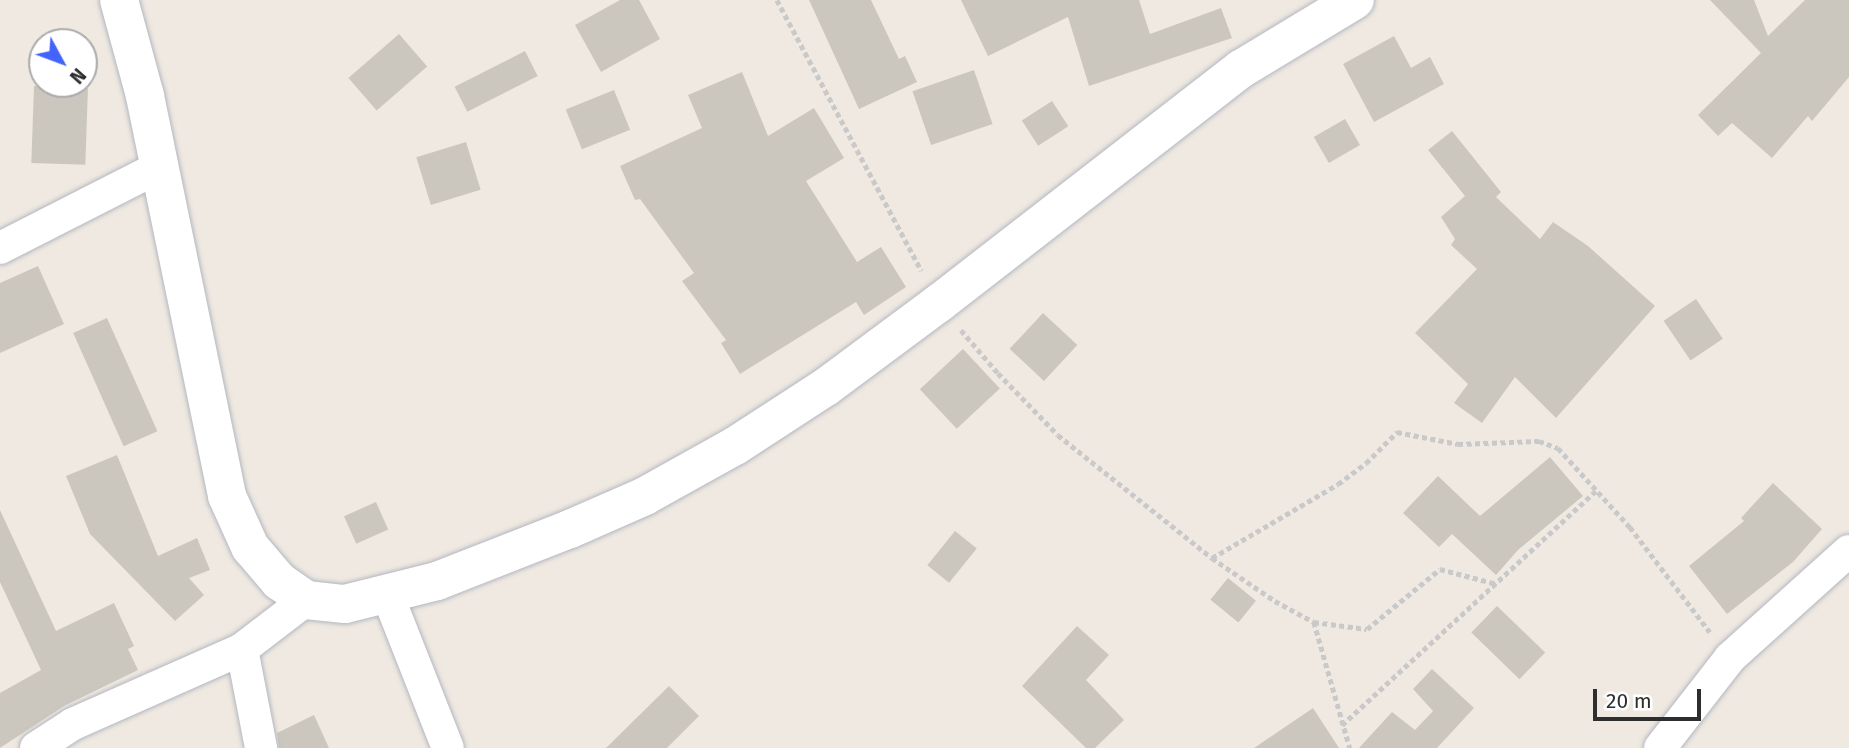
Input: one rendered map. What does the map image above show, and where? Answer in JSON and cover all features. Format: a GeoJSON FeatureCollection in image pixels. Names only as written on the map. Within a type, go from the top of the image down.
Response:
{"type":"FeatureCollection","features":[{"type":"Feature","properties":{"kind":"street"},"geometry":{"type":"LineString","coordinates":[[119,0],[145,96],[227,496],[250,547],[279,581],[306,600],[345,604],[388,596],[437,581],[645,496],[735,446],[826,387],[939,303],[1241,69],[1354,0]]}},
{"type":"Feature","properties":{"kind":"street"},"geometry":{"type":"LineString","coordinates":[[0,247],[159,166]]}},
{"type":"Feature","properties":{"kind":"street"},"geometry":{"type":"LineString","coordinates":[[1660,748],[1730,657],[1849,551]]}},
{"type":"Feature","properties":{"kind":"street"},"geometry":{"type":"LineString","coordinates":[[388,596],[448,748]]}},
{"type":"Feature","properties":{"kind":"street"},"geometry":{"type":"LineString","coordinates":[[36,748],[73,724],[242,649],[306,600]]}},
{"type":"Feature","properties":{"kind":"street"},"geometry":{"type":"LineString","coordinates":[[242,649],[261,748]]}},
{"type":"Feature","properties":{"kind":"path"},"geometry":{"type":"LineString","coordinates":[[777,0],[939,303],[998,373],[1058,435],[1212,558],[1275,601],[1314,622],[1367,629],[1440,569],[1497,584]]}},
{"type":"Feature","properties":{"kind":"path"},"geometry":{"type":"LineString","coordinates":[[1212,558],[1338,484],[1366,463],[1397,432],[1458,444],[1539,441],[1558,448],[1630,527],[1730,657]]}},
{"type":"Feature","properties":{"kind":"path"},"geometry":{"type":"LineString","coordinates":[[1342,725],[1597,491]]}},
{"type":"Feature","properties":{"kind":"path"},"geometry":{"type":"LineString","coordinates":[[1314,622],[1350,748]]}},
{"type":"Feature","properties":{"kind":"building"},"geometry":{"type":"Polygon","coordinates":[[[620,0],[639,0],[660,39],[601,72],[575,25],[620,0]]]}},
{"type":"Feature","properties":{"kind":"building"},"geometry":{"type":"Polygon","coordinates":[[[809,0],[871,0],[899,59],[905,56],[917,82],[859,109],[809,0]]]}},
{"type":"Feature","properties":{"kind":"building"},"geometry":{"type":"Polygon","coordinates":[[[961,0],[1139,0],[1150,34],[1221,8],[1232,38],[1089,86],[1068,17],[988,56],[961,0]]]}},
{"type":"Feature","properties":{"kind":"building"},"geometry":{"type":"Polygon","coordinates":[[[1710,0],[1754,0],[1768,36],[1805,0],[1849,0],[1849,77],[1812,121],[1808,116],[1772,158],[1732,123],[1718,136],[1698,115],[1761,53],[1710,0]]]}},
{"type":"Feature","properties":{"kind":"building"},"geometry":{"type":"Polygon","coordinates":[[[399,34],[427,66],[377,110],[348,78],[399,34]]]}},
{"type":"Feature","properties":{"kind":"building"},"geometry":{"type":"Polygon","coordinates":[[[1394,36],[1411,68],[1430,57],[1444,84],[1374,122],[1343,64],[1394,36]]]}},
{"type":"Feature","properties":{"kind":"building"},"geometry":{"type":"Polygon","coordinates":[[[525,51],[538,76],[467,112],[455,87],[525,51]]]}},
{"type":"Feature","properties":{"kind":"building"},"geometry":{"type":"Polygon","coordinates":[[[974,70],[993,124],[931,145],[913,91],[974,70]]]}},
{"type":"Feature","properties":{"kind":"building"},"geometry":{"type":"Polygon","coordinates":[[[742,72],[768,136],[814,108],[844,158],[806,181],[857,262],[881,247],[906,287],[864,315],[856,302],[740,374],[721,343],[726,340],[682,281],[694,273],[640,199],[635,200],[620,166],[702,128],[688,95],[742,72]]]}},
{"type":"Feature","properties":{"kind":"building"},"geometry":{"type":"Polygon","coordinates":[[[614,90],[630,130],[582,149],[566,109],[614,90]]]}},
{"type":"Feature","properties":{"kind":"building"},"geometry":{"type":"Polygon","coordinates":[[[34,98],[88,98],[85,165],[31,163],[34,98]]]}},
{"type":"Feature","properties":{"kind":"building"},"geometry":{"type":"Polygon","coordinates":[[[1052,101],[1068,126],[1038,146],[1022,121],[1052,101]]]}},
{"type":"Feature","properties":{"kind":"building"},"geometry":{"type":"Polygon","coordinates":[[[1345,119],[1360,145],[1329,163],[1314,137],[1345,119]]]}},
{"type":"Feature","properties":{"kind":"building"},"geometry":{"type":"Polygon","coordinates":[[[1452,131],[1501,192],[1496,197],[1540,239],[1553,222],[1588,246],[1655,306],[1556,418],[1515,377],[1482,423],[1454,403],[1468,384],[1415,333],[1477,269],[1451,245],[1455,239],[1441,217],[1465,196],[1428,150],[1452,131]]]}},
{"type":"Feature","properties":{"kind":"building"},"geometry":{"type":"Polygon","coordinates":[[[466,142],[481,190],[431,205],[416,157],[466,142]]]}},
{"type":"Feature","properties":{"kind":"building"},"geometry":{"type":"Polygon","coordinates":[[[38,266],[64,324],[0,353],[0,283],[38,266]]]}},
{"type":"Feature","properties":{"kind":"building"},"geometry":{"type":"Polygon","coordinates":[[[1696,299],[1723,339],[1691,361],[1664,321],[1696,299]]]}},
{"type":"Feature","properties":{"kind":"building"},"geometry":{"type":"Polygon","coordinates":[[[1043,313],[1077,345],[1044,381],[1010,349],[1043,313]]]}},
{"type":"Feature","properties":{"kind":"building"},"geometry":{"type":"Polygon","coordinates":[[[107,318],[157,431],[124,446],[73,333],[107,318]]]}},
{"type":"Feature","properties":{"kind":"building"},"geometry":{"type":"Polygon","coordinates":[[[963,349],[1000,388],[957,429],[920,389],[963,349]]]}},
{"type":"Feature","properties":{"kind":"building"},"geometry":{"type":"Polygon","coordinates":[[[117,455],[158,556],[197,538],[210,570],[189,578],[204,595],[175,621],[90,534],[66,476],[117,455]]]}},
{"type":"Feature","properties":{"kind":"building"},"geometry":{"type":"Polygon","coordinates":[[[1550,457],[1583,496],[1518,550],[1496,575],[1452,534],[1439,547],[1403,513],[1438,476],[1480,516],[1550,457]]]}},
{"type":"Feature","properties":{"kind":"building"},"geometry":{"type":"Polygon","coordinates":[[[1773,483],[1822,529],[1793,562],[1727,614],[1689,566],[1744,521],[1741,518],[1773,483]]]}},
{"type":"Feature","properties":{"kind":"building"},"geometry":{"type":"Polygon","coordinates":[[[376,502],[388,529],[356,544],[344,516],[376,502]]]}},
{"type":"Feature","properties":{"kind":"building"},"geometry":{"type":"Polygon","coordinates":[[[0,510],[56,631],[114,603],[134,646],[128,649],[138,670],[64,706],[0,748],[0,693],[41,670],[0,582],[0,510]]]}},
{"type":"Feature","properties":{"kind":"building"},"geometry":{"type":"Polygon","coordinates":[[[955,531],[977,549],[949,583],[927,565],[955,531]]]}},
{"type":"Feature","properties":{"kind":"building"},"geometry":{"type":"Polygon","coordinates":[[[1228,578],[1256,601],[1238,622],[1210,600],[1228,578]]]}},
{"type":"Feature","properties":{"kind":"building"},"geometry":{"type":"Polygon","coordinates":[[[1497,606],[1545,653],[1519,679],[1471,633],[1497,606]]]}},
{"type":"Feature","properties":{"kind":"building"},"geometry":{"type":"Polygon","coordinates":[[[1077,626],[1109,655],[1086,680],[1124,720],[1095,748],[1086,748],[1022,686],[1077,626]]]}},
{"type":"Feature","properties":{"kind":"building"},"geometry":{"type":"Polygon","coordinates":[[[1432,669],[1474,708],[1437,748],[1359,748],[1392,712],[1415,730],[1433,711],[1413,689],[1432,669]]]}},
{"type":"Feature","properties":{"kind":"building"},"geometry":{"type":"Polygon","coordinates":[[[669,686],[699,716],[667,748],[606,748],[669,686]]]}},
{"type":"Feature","properties":{"kind":"building"},"geometry":{"type":"Polygon","coordinates":[[[1313,708],[1339,748],[1254,748],[1313,708]]]}},
{"type":"Feature","properties":{"kind":"building"},"geometry":{"type":"Polygon","coordinates":[[[314,715],[329,748],[279,748],[277,733],[314,715]]]}}]}
